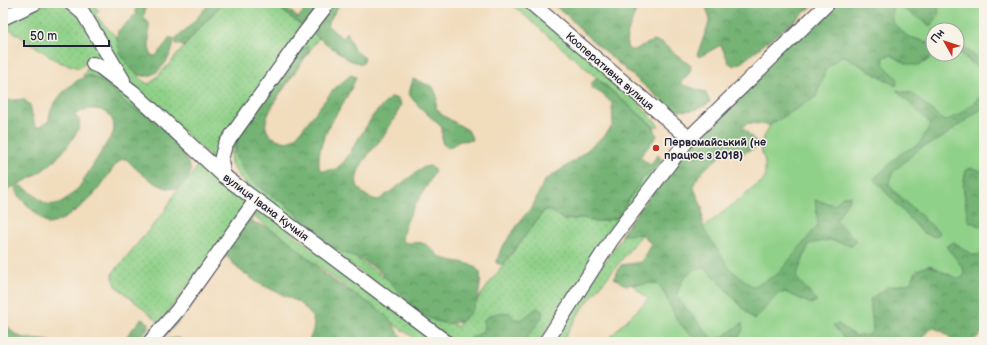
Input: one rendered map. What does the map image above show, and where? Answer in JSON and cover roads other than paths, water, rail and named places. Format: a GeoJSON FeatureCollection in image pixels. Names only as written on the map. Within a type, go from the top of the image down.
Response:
{"type":"FeatureCollection","features":[{"type":"Feature","properties":{"kind":"street"},"geometry":{"type":"LineString","coordinates":[[3,18],[35,3]]}},
{"type":"Feature","properties":{"kind":"street"},"geometry":{"type":"LineString","coordinates":[[72,3],[83,13],[127,87]]}},
{"type":"Feature","properties":{"kind":"street"},"geometry":{"type":"LineString","coordinates":[[224,176],[221,160],[225,146],[304,34],[328,3]]}},
{"type":"Feature","properties":{"kind":"street","name":"Кооперативна вулиця"},"geometry":{"type":"LineString","coordinates":[[531,3],[689,138]]}},
{"type":"Feature","properties":{"kind":"street"},"geometry":{"type":"LineString","coordinates":[[546,342],[612,239],[689,138],[828,3]]}},
{"type":"Feature","properties":{"kind":"street","name":"вулиця Івана Кучмія"},"geometry":{"type":"LineString","coordinates":[[93,64],[100,67],[127,87],[169,123],[224,176],[446,342]]}},
{"type":"Feature","properties":{"kind":"street"},"geometry":{"type":"LineString","coordinates":[[150,342],[177,311],[256,200]]}},
{"type":"Feature","properties":{"kind":"place","name":"Первомайський (не працює з 2018)"},"geometry":{"type":"Point","coordinates":[656,148]}}]}
